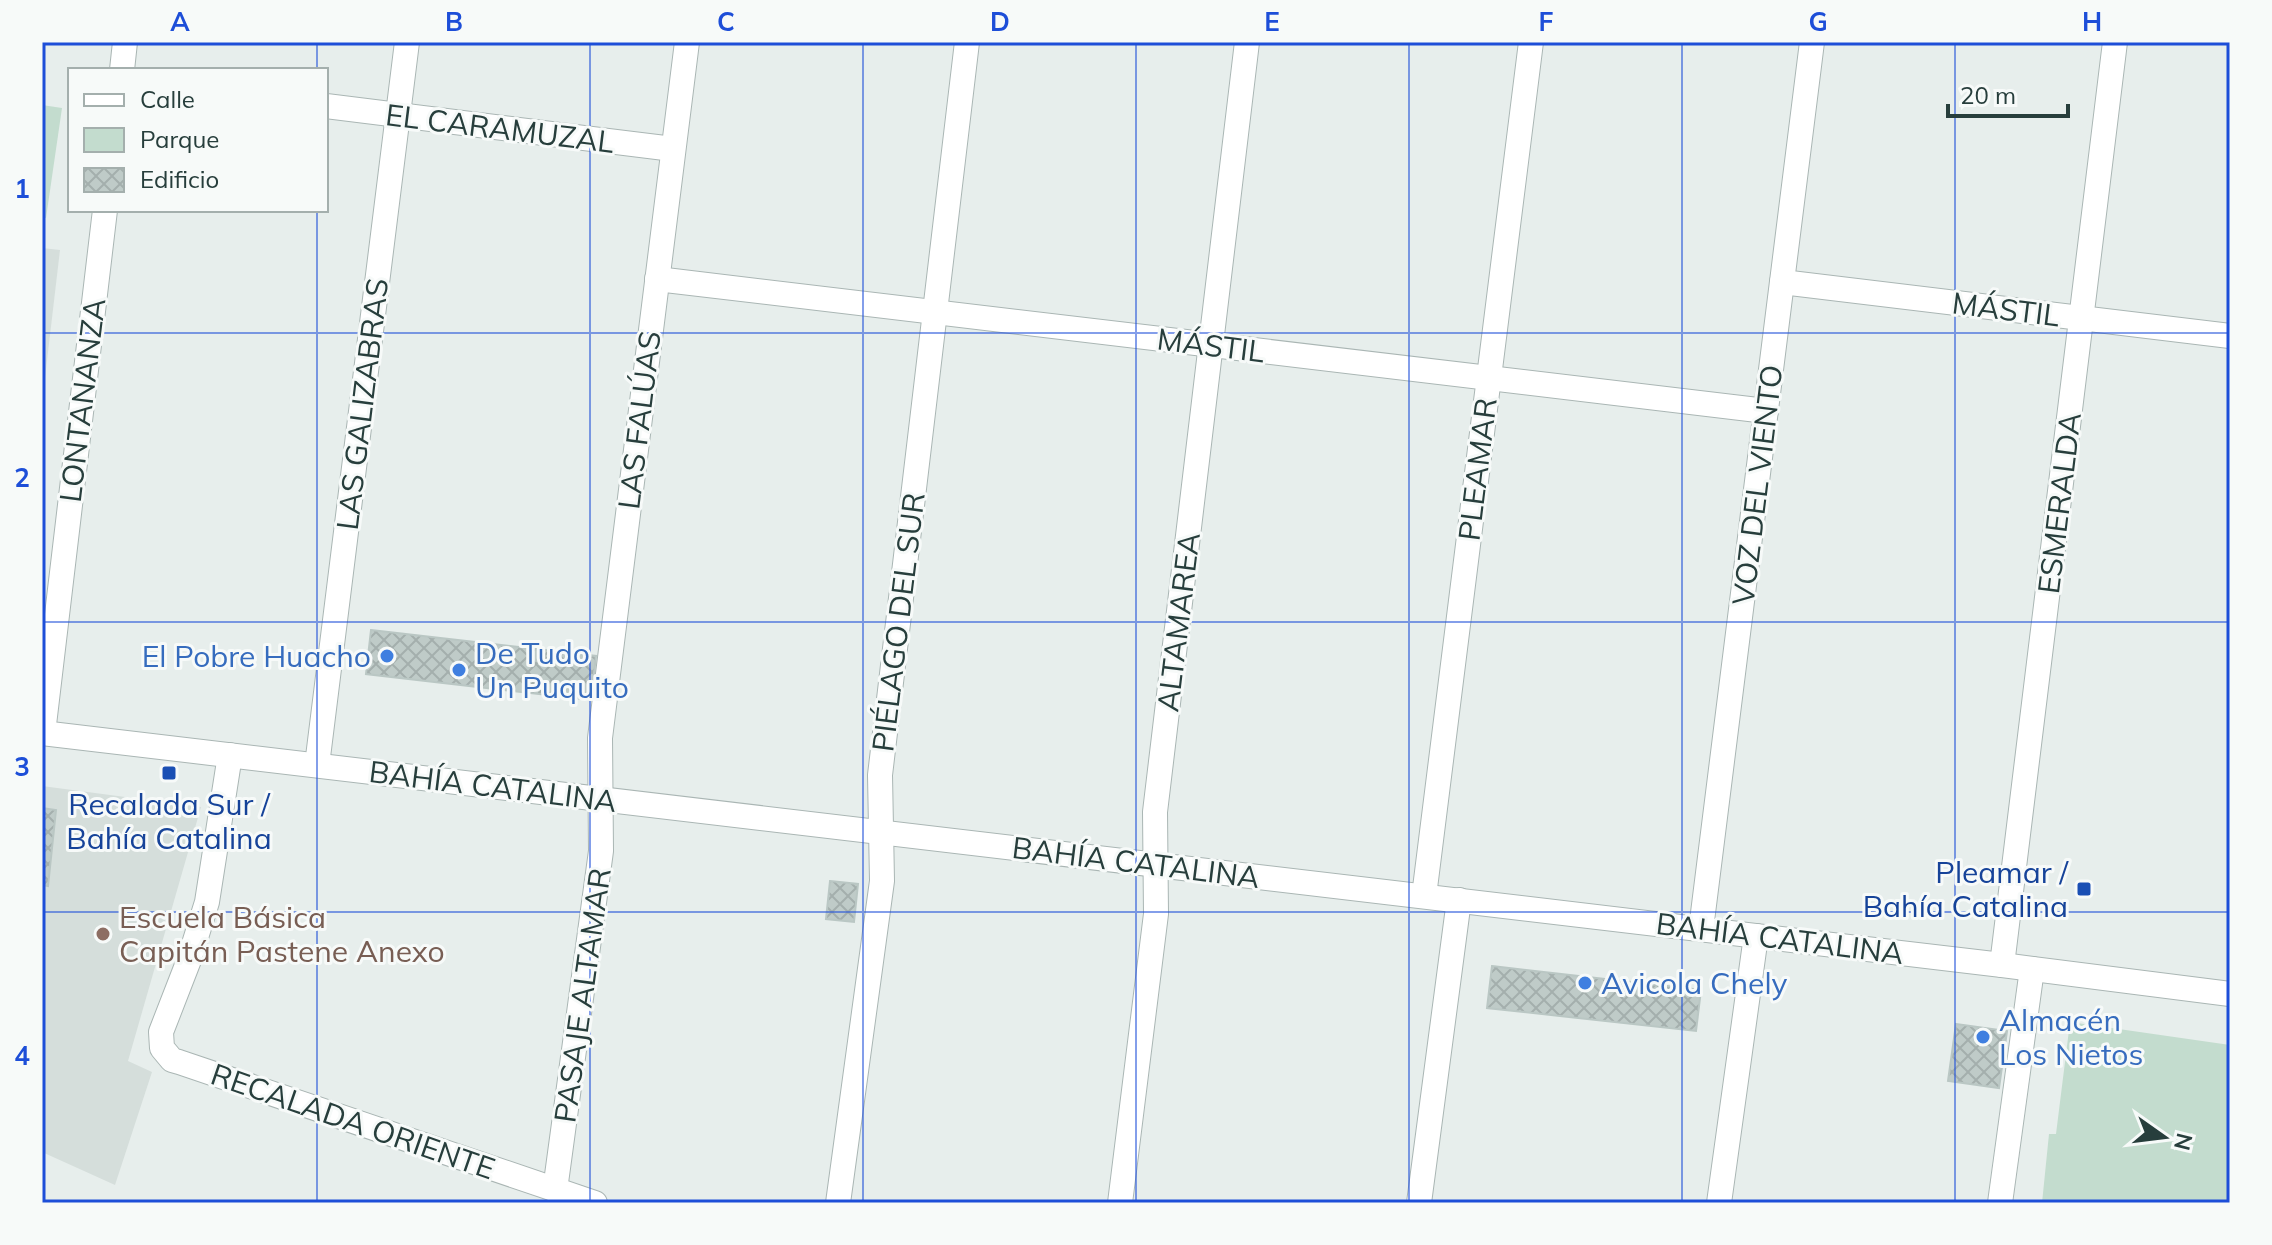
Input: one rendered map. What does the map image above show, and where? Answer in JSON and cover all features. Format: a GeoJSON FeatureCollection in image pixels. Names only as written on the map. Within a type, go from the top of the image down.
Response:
{"type":"FeatureCollection","features":[{"type":"Feature","properties":{"kind":"street"},"geometry":{"type":"LineString","coordinates":[[122,68],[125,42]]}},
{"type":"Feature","properties":{"kind":"street","name":"LAS GALIZABRAS"},"geometry":{"type":"LineString","coordinates":[[317,765],[407,42]]}},
{"type":"Feature","properties":{"kind":"street","name":"LAS FALÚAS"},"geometry":{"type":"LineString","coordinates":[[600,799],[600,738],[687,42]]}},
{"type":"Feature","properties":{"kind":"street","name":"PIÉLAGO DEL SUR"},"geometry":{"type":"LineString","coordinates":[[838,1203],[882,881],[880,775],[967,42]]}},
{"type":"Feature","properties":{"kind":"street","name":"ALTAMAREA"},"geometry":{"type":"LineString","coordinates":[[1120,1203],[1156,914],[1155,812],[1247,42]]}},
{"type":"Feature","properties":{"kind":"street","name":"PLEAMAR"},"geometry":{"type":"LineString","coordinates":[[1424,896],[1531,42]]}},
{"type":"Feature","properties":{"kind":"street","name":"VOZ DEL VIENTO"},"geometry":{"type":"LineString","coordinates":[[1701,929],[1812,42]]}},
{"type":"Feature","properties":{"kind":"street","name":"ESMERALDA"},"geometry":{"type":"LineString","coordinates":[[2002,965],[2115,42]]}},
{"type":"Feature","properties":{"kind":"street","name":"EL CARAMUZAL"},"geometry":{"type":"LineString","coordinates":[[328,106],[673,149]]}},
{"type":"Feature","properties":{"kind":"street","name":"LONTANANZA"},"geometry":{"type":"LineString","coordinates":[[42,733],[105,212]]}},
{"type":"Feature","properties":{"kind":"street","name":"MÁSTIL"},"geometry":{"type":"LineString","coordinates":[[657,279],[1766,411]]}},
{"type":"Feature","properties":{"kind":"street","name":"MÁSTIL"},"geometry":{"type":"LineString","coordinates":[[1782,282],[2230,336]]}},
{"type":"Feature","properties":{"kind":"street","name":"BAHÍA CATALINA"},"geometry":{"type":"LineString","coordinates":[[42,733],[2230,994]]}},
{"type":"Feature","properties":{"kind":"street","name":"RECALADA ORIENTE"},"geometry":{"type":"LineString","coordinates":[[230,755],[207,902],[161,1032],[162,1048],[172,1060],[595,1203]]}},
{"type":"Feature","properties":{"kind":"street","name":"PASAJE ALTAMAR"},"geometry":{"type":"LineString","coordinates":[[555,1190],[601,851],[600,799]]}},
{"type":"Feature","properties":{"kind":"street"},"geometry":{"type":"LineString","coordinates":[[1419,1203],[1459,900]]}},
{"type":"Feature","properties":{"kind":"street"},"geometry":{"type":"LineString","coordinates":[[1719,1203],[1756,936]]}},
{"type":"Feature","properties":{"kind":"street"},"geometry":{"type":"LineString","coordinates":[[2000,1203],[2032,969]]}},
{"type":"Feature","properties":{"kind":"shaded area"},"geometry":{"type":"Polygon","coordinates":[[[42,248],[60,250],[42,403],[42,248]]]}},
{"type":"Feature","properties":{"kind":"shaded area","name":"Escuela Básica Capitán Pastene Anexo"},"geometry":{"type":"Polygon","coordinates":[[[42,786],[201,807],[128,1061],[152,1072],[115,1185],[42,1152],[42,786]]]}},
{"type":"Feature","properties":{"kind":"green space"},"geometry":{"type":"Polygon","coordinates":[[[42,105],[62,108],[46,218],[42,217],[42,105]]]}},
{"type":"Feature","properties":{"kind":"green space"},"geometry":{"type":"Polygon","coordinates":[[[2070,1022],[2230,1045],[2230,1203],[2042,1203],[2049,1134],[2056,1134],[2070,1022]]]}},
{"type":"Feature","properties":{"kind":"building"},"geometry":{"type":"Polygon","coordinates":[[[371,630],[596,656],[591,700],[366,674],[371,630]]]}},
{"type":"Feature","properties":{"kind":"building"},"geometry":{"type":"Polygon","coordinates":[[[42,808],[56,810],[48,886],[42,885],[42,808]]]}},
{"type":"Feature","properties":{"kind":"building"},"geometry":{"type":"Polygon","coordinates":[[[830,881],[858,884],[854,922],[826,919],[830,881]]]}},
{"type":"Feature","properties":{"kind":"building"},"geometry":{"type":"Polygon","coordinates":[[[1492,966],[1701,990],[1696,1031],[1487,1008],[1492,966]]]}},
{"type":"Feature","properties":{"kind":"building"},"geometry":{"type":"Polygon","coordinates":[[[1956,1024],[2007,1031],[1999,1088],[1948,1081],[1956,1024]]]}},
{"type":"Feature","properties":{"kind":"place","name":"El Pobre Huacho"},"geometry":{"type":"Point","coordinates":[387,656]}},
{"type":"Feature","properties":{"kind":"place","name":"De Tudo Un Puquito"},"geometry":{"type":"Point","coordinates":[459,670]}},
{"type":"Feature","properties":{"kind":"place","name":"Recalada Sur / Bahía Catalina"},"geometry":{"type":"Point","coordinates":[169,773]}},
{"type":"Feature","properties":{"kind":"place","name":"Pleamar / Bahía Catalina"},"geometry":{"type":"Point","coordinates":[2084,889]}},
{"type":"Feature","properties":{"kind":"place","name":"Escuela Básica Capitán Pastene Anexo"},"geometry":{"type":"Point","coordinates":[103,934]}},
{"type":"Feature","properties":{"kind":"place","name":"Avicola Chely"},"geometry":{"type":"Point","coordinates":[1585,983]}},
{"type":"Feature","properties":{"kind":"place","name":"Almacén Los Nietos"},"geometry":{"type":"Point","coordinates":[1983,1037]}}]}
